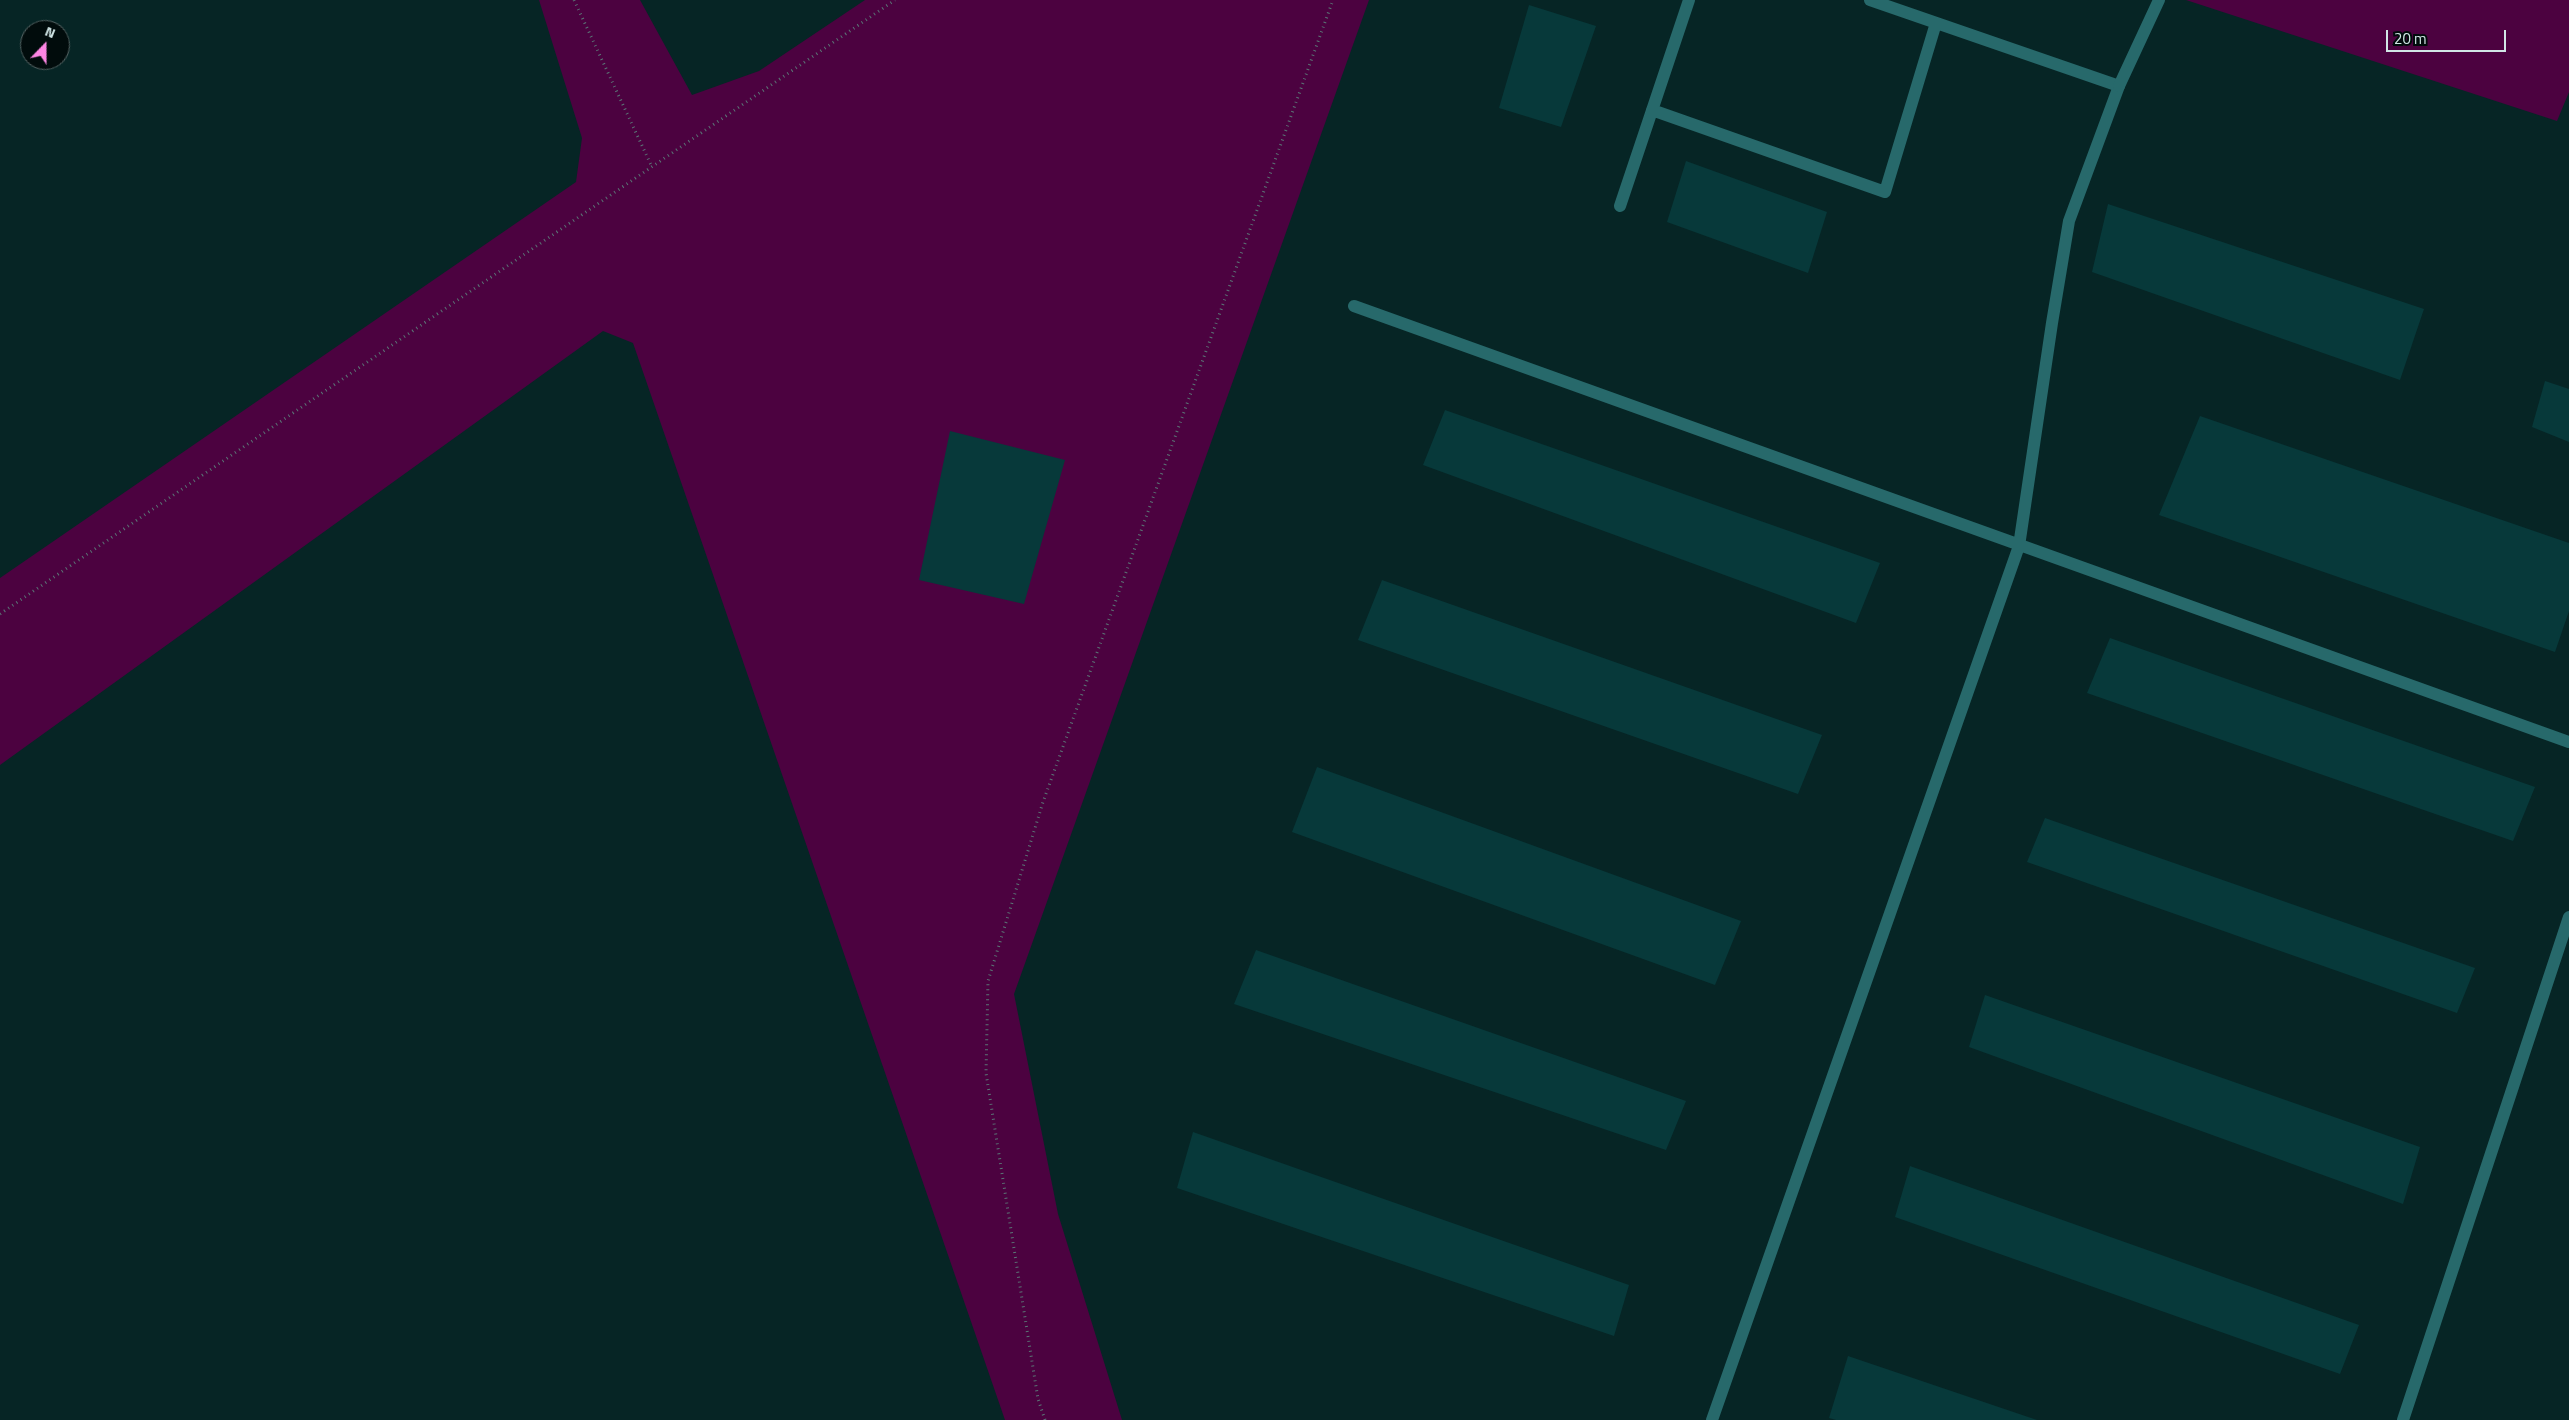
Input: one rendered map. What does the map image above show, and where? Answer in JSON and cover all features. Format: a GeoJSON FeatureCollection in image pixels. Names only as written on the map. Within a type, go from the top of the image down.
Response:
{"type":"FeatureCollection","features":[{"type":"Feature","properties":{"kind":"street"},"geometry":{"type":"LineString","coordinates":[[1620,206],[1689,0]]}},
{"type":"Feature","properties":{"kind":"street"},"geometry":{"type":"LineString","coordinates":[[1870,0],[2118,86]]}},
{"type":"Feature","properties":{"kind":"street"},"geometry":{"type":"LineString","coordinates":[[1712,1420],[2019,546],[2050,333],[2069,221],[2118,86],[2159,0]]}},
{"type":"Feature","properties":{"kind":"street"},"geometry":{"type":"LineString","coordinates":[[1652,110],[1885,192],[1936,23]]}},
{"type":"Feature","properties":{"kind":"street"},"geometry":{"type":"LineString","coordinates":[[1354,306],[2569,742]]}},
{"type":"Feature","properties":{"kind":"street"},"geometry":{"type":"LineString","coordinates":[[2403,1420],[2569,917]]}},
{"type":"Feature","properties":{"kind":"path"},"geometry":{"type":"LineString","coordinates":[[574,0],[652,167]]}},
{"type":"Feature","properties":{"kind":"path"},"geometry":{"type":"LineString","coordinates":[[0,614],[896,0]]}},
{"type":"Feature","properties":{"kind":"path"},"geometry":{"type":"LineString","coordinates":[[1046,1420],[1038,1400],[986,1072],[988,981],[1043,802],[1333,0]]}},
{"type":"Feature","properties":{"kind":"shaded area"},"geometry":{"type":"Polygon","coordinates":[[[539,0],[640,0],[692,95],[759,71],[865,0],[1369,0],[1014,994],[1058,1214],[1122,1420],[1005,1420],[633,343],[603,331],[0,765],[0,578],[576,182],[582,138],[539,0]]]}},
{"type":"Feature","properties":{"kind":"shaded area"},"geometry":{"type":"Polygon","coordinates":[[[2186,0],[2569,0],[2569,92],[2557,121],[2186,0]]]}},
{"type":"Feature","properties":{"kind":"building"},"geometry":{"type":"Polygon","coordinates":[[[1529,5],[1596,26],[1561,127],[1499,108],[1529,5]]]}},
{"type":"Feature","properties":{"kind":"building"},"geometry":{"type":"Polygon","coordinates":[[[1686,161],[1827,212],[1808,273],[1667,222],[1686,161]]]}},
{"type":"Feature","properties":{"kind":"building"},"geometry":{"type":"Polygon","coordinates":[[[2108,204],[2424,309],[2400,380],[2092,272],[2108,204]]]}},
{"type":"Feature","properties":{"kind":"building"},"geometry":{"type":"Polygon","coordinates":[[[2545,381],[2569,389],[2569,442],[2532,427],[2545,381]]]}},
{"type":"Feature","properties":{"kind":"building"},"geometry":{"type":"Polygon","coordinates":[[[1445,410],[1880,563],[1856,623],[1423,465],[1445,410]]]}},
{"type":"Feature","properties":{"kind":"building"},"geometry":{"type":"Polygon","coordinates":[[[2200,416],[2569,543],[2569,611],[2555,652],[2159,515],[2200,416]]]}},
{"type":"Feature","properties":{"kind":"building"},"geometry":{"type":"Polygon","coordinates":[[[950,431],[1065,460],[1024,604],[919,580],[950,431]]]}},
{"type":"Feature","properties":{"kind":"building"},"geometry":{"type":"Polygon","coordinates":[[[1382,580],[1822,735],[1798,794],[1358,640],[1382,580]]]}},
{"type":"Feature","properties":{"kind":"building"},"geometry":{"type":"Polygon","coordinates":[[[2110,638],[2535,787],[2513,841],[2087,693],[2110,638]]]}},
{"type":"Feature","properties":{"kind":"building"},"geometry":{"type":"Polygon","coordinates":[[[1317,767],[1741,921],[1715,985],[1292,832],[1317,767]]]}},
{"type":"Feature","properties":{"kind":"building"},"geometry":{"type":"Polygon","coordinates":[[[2045,818],[2475,968],[2457,1013],[2027,862],[2045,818]]]}},
{"type":"Feature","properties":{"kind":"building"},"geometry":{"type":"Polygon","coordinates":[[[1256,950],[1686,1101],[1666,1150],[1234,1004],[1256,950]]]}},
{"type":"Feature","properties":{"kind":"building"},"geometry":{"type":"Polygon","coordinates":[[[1985,995],[2420,1147],[2403,1204],[1969,1047],[1985,995]]]}},
{"type":"Feature","properties":{"kind":"building"},"geometry":{"type":"Polygon","coordinates":[[[1193,1132],[1629,1285],[1614,1336],[1177,1188],[1193,1132]]]}},
{"type":"Feature","properties":{"kind":"building"},"geometry":{"type":"Polygon","coordinates":[[[1910,1166],[2359,1325],[2340,1374],[1895,1217],[1910,1166]]]}},
{"type":"Feature","properties":{"kind":"building"},"geometry":{"type":"Polygon","coordinates":[[[1848,1356],[2037,1420],[1836,1420],[1829,1418],[1848,1356]]]}}]}
